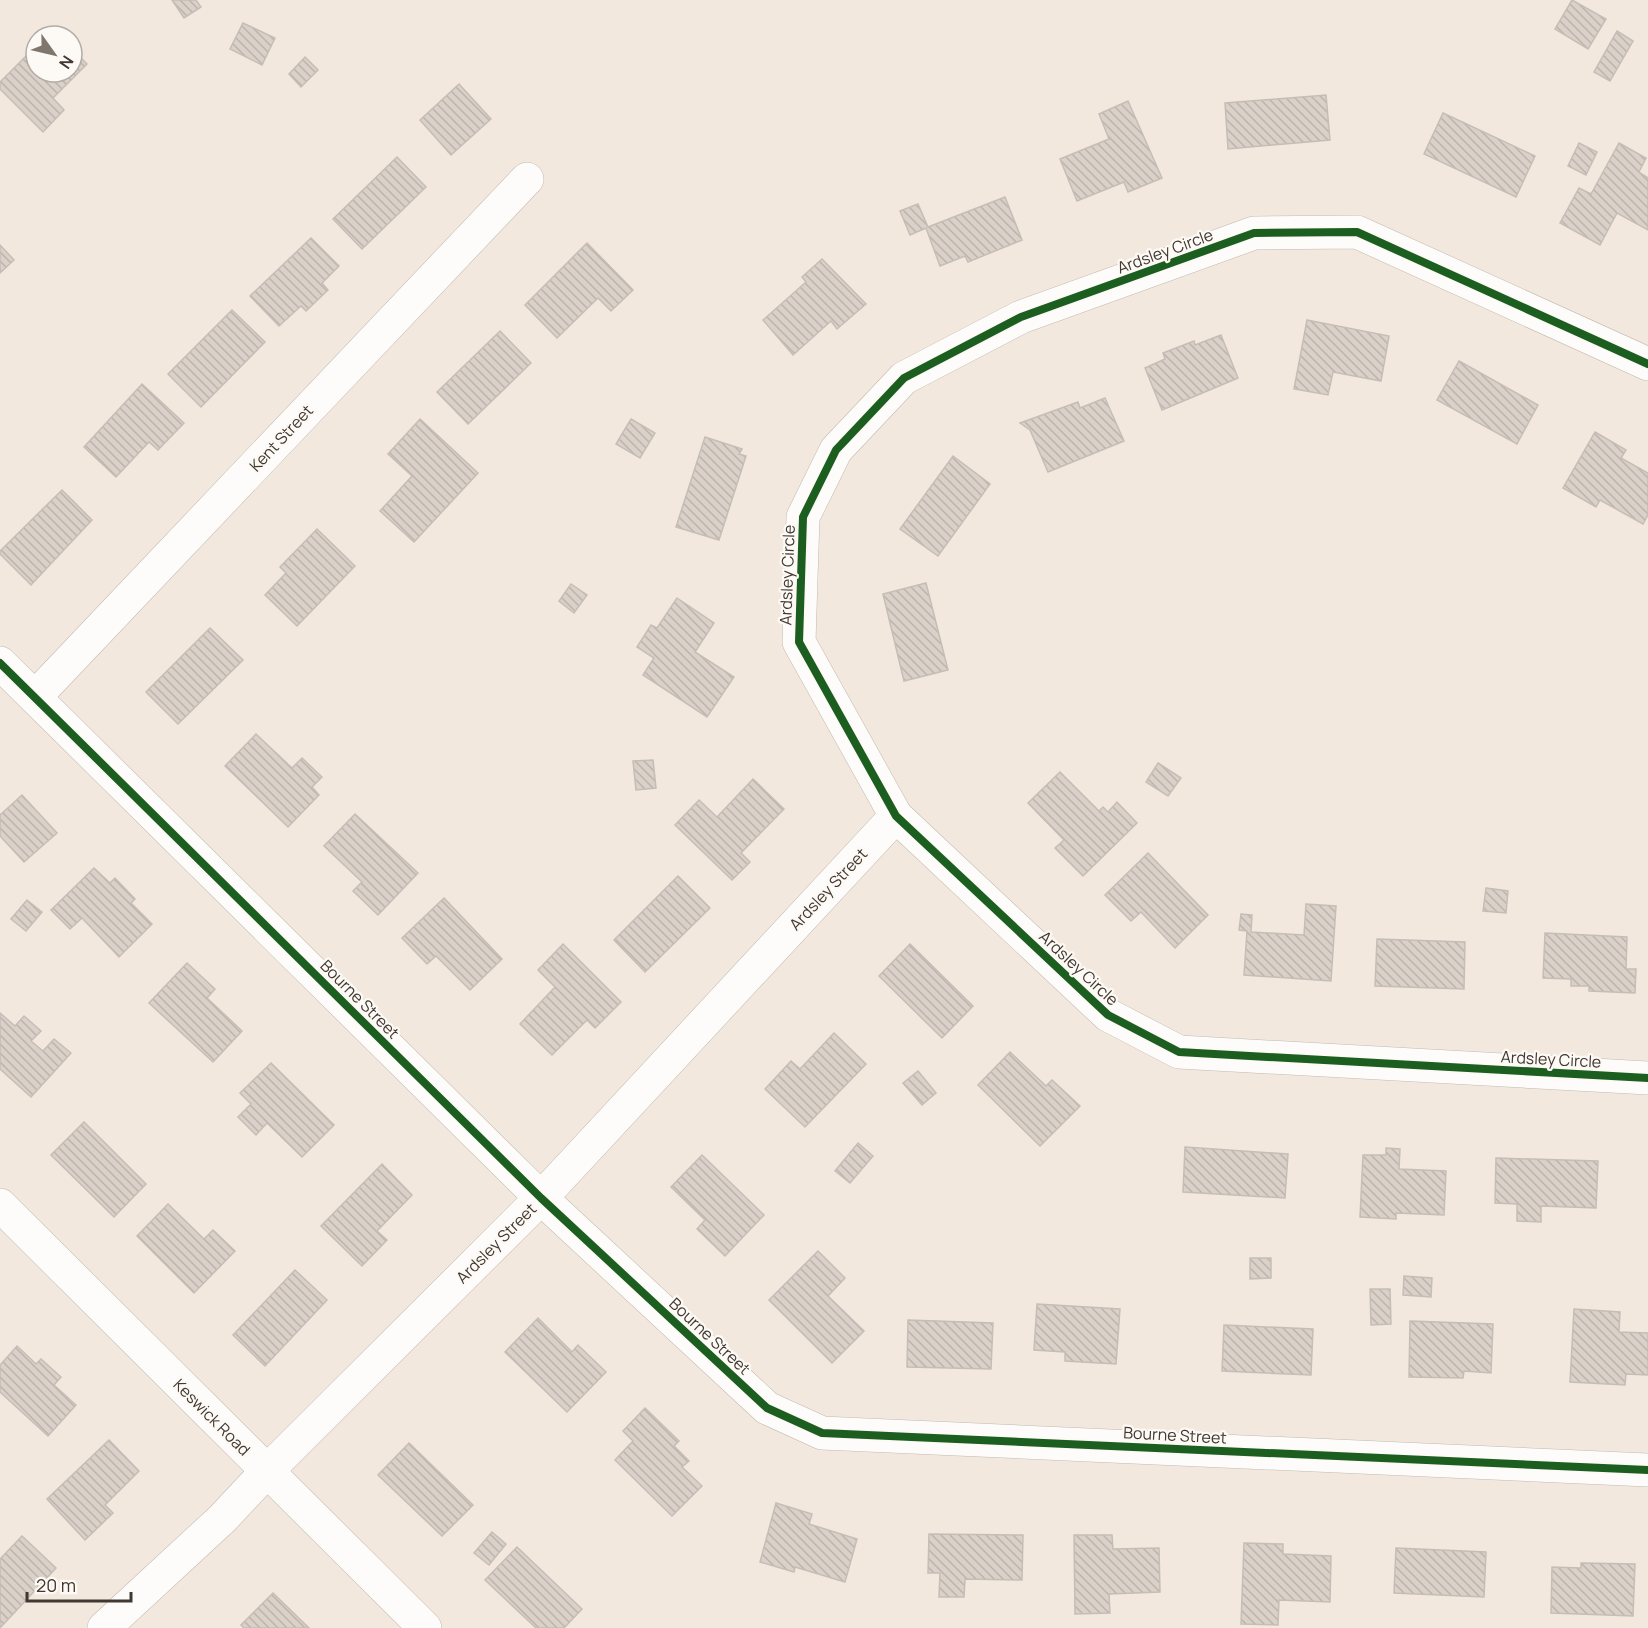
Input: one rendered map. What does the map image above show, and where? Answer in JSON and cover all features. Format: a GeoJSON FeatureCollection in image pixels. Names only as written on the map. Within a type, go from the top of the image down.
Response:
{"type":"FeatureCollection","features":[{"type":"Feature","properties":{"kind":"street","name":"Kent Street"},"geometry":{"type":"LineString","coordinates":[[35,697],[527,179]]}},
{"type":"Feature","properties":{"kind":"street","name":"Ardsley Circle"},"geometry":{"type":"LineString","coordinates":[[1648,364],[1357,232],[1254,233],[1021,317],[904,378],[836,450],[803,517],[798,642],[896,816],[1108,1015],[1179,1052],[1648,1078]]}},
{"type":"Feature","properties":{"kind":"street","name":"Bourne Street"},"geometry":{"type":"LineString","coordinates":[[0,663],[541,1198],[767,1408],[822,1433],[1648,1470]]}},
{"type":"Feature","properties":{"kind":"street","name":"Ardsley Street"},"geometry":{"type":"LineString","coordinates":[[104,1628],[222,1519],[267,1471],[541,1198],[896,816]]}},
{"type":"Feature","properties":{"kind":"street","name":"Keswick Road"},"geometry":{"type":"LineString","coordinates":[[0,1205],[425,1628]]}},
{"type":"Feature","properties":{"kind":"building"},"geometry":{"type":"Polygon","coordinates":[[[172,0],[196,0],[201,7],[184,18],[172,0]]]}},
{"type":"Feature","properties":{"kind":"building"},"geometry":{"type":"Polygon","coordinates":[[[1572,0],[1606,19],[1588,49],[1555,29],[1572,0]]]}},
{"type":"Feature","properties":{"kind":"building"},"geometry":{"type":"Polygon","coordinates":[[[243,23],[275,38],[262,65],[230,49],[243,23]]]}},
{"type":"Feature","properties":{"kind":"building"},"geometry":{"type":"Polygon","coordinates":[[[1617,31],[1633,41],[1610,81],[1594,72],[1617,31]]]}},
{"type":"Feature","properties":{"kind":"building"},"geometry":{"type":"Polygon","coordinates":[[[305,57],[318,70],[301,87],[289,74],[305,57]]]}},
{"type":"Feature","properties":{"kind":"building"},"geometry":{"type":"Polygon","coordinates":[[[24,58],[24,84],[67,84],[53,98],[64,110],[43,132],[0,89],[0,82],[24,58]]]}},
{"type":"Feature","properties":{"kind":"building"},"geometry":{"type":"Polygon","coordinates":[[[459,84],[491,119],[451,155],[420,120],[459,84]]]}},
{"type":"Feature","properties":{"kind":"building"},"geometry":{"type":"Polygon","coordinates":[[[1326,95],[1330,140],[1228,149],[1225,103],[1326,95]]]}},
{"type":"Feature","properties":{"kind":"building"},"geometry":{"type":"Polygon","coordinates":[[[1128,101],[1162,178],[1128,192],[1124,182],[1077,201],[1060,159],[1109,139],[1099,114],[1128,101]]]}},
{"type":"Feature","properties":{"kind":"building"},"geometry":{"type":"Polygon","coordinates":[[[1443,113],[1535,156],[1516,197],[1424,154],[1443,113]]]}},
{"type":"Feature","properties":{"kind":"building"},"geometry":{"type":"Polygon","coordinates":[[[1579,143],[1597,152],[1586,175],[1568,166],[1579,143]]]}},
{"type":"Feature","properties":{"kind":"building"},"geometry":{"type":"Polygon","coordinates":[[[1619,143],[1646,158],[1639,172],[1648,178],[1648,230],[1617,213],[1600,245],[1560,223],[1579,188],[1591,194],[1619,143]]]}},
{"type":"Feature","properties":{"kind":"building"},"geometry":{"type":"Polygon","coordinates":[[[397,157],[426,187],[362,249],[333,219],[397,157]]]}},
{"type":"Feature","properties":{"kind":"building"},"geometry":{"type":"Polygon","coordinates":[[[1005,197],[1022,240],[968,262],[965,256],[940,266],[926,228],[910,235],[900,211],[918,204],[928,227],[1005,197]]]}},
{"type":"Feature","properties":{"kind":"building"},"geometry":{"type":"Polygon","coordinates":[[[311,238],[339,266],[322,283],[328,290],[306,311],[301,306],[279,326],[250,296],[311,238]]]}},
{"type":"Feature","properties":{"kind":"building"},"geometry":{"type":"Polygon","coordinates":[[[587,243],[633,290],[611,311],[598,298],[557,338],[525,305],[587,243]]]}},
{"type":"Feature","properties":{"kind":"building"},"geometry":{"type":"Polygon","coordinates":[[[0,245],[14,260],[0,273],[0,245]]]}},
{"type":"Feature","properties":{"kind":"building"},"geometry":{"type":"Polygon","coordinates":[[[822,259],[866,304],[837,329],[831,321],[793,355],[763,320],[806,282],[802,277],[822,259]]]}},
{"type":"Feature","properties":{"kind":"building"},"geometry":{"type":"Polygon","coordinates":[[[232,310],[265,342],[201,407],[168,374],[232,310]]]}},
{"type":"Feature","properties":{"kind":"building"},"geometry":{"type":"Polygon","coordinates":[[[1307,320],[1389,336],[1381,381],[1333,372],[1328,395],[1294,389],[1307,320]]]}},
{"type":"Feature","properties":{"kind":"building"},"geometry":{"type":"Polygon","coordinates":[[[500,331],[531,363],[468,424],[437,392],[500,331]]]}},
{"type":"Feature","properties":{"kind":"building"},"geometry":{"type":"Polygon","coordinates":[[[1221,335],[1238,378],[1162,410],[1145,368],[1165,359],[1163,353],[1194,341],[1195,345],[1221,335]]]}},
{"type":"Feature","properties":{"kind":"building"},"geometry":{"type":"Polygon","coordinates":[[[1459,361],[1538,405],[1517,444],[1437,400],[1459,361]]]}},
{"type":"Feature","properties":{"kind":"building"},"geometry":{"type":"Polygon","coordinates":[[[142,384],[184,423],[158,450],[149,442],[116,477],[84,447],[142,384]]]}},
{"type":"Feature","properties":{"kind":"building"},"geometry":{"type":"Polygon","coordinates":[[[1105,398],[1124,441],[1048,472],[1030,430],[1020,423],[1078,402],[1080,408],[1105,398]]]}},
{"type":"Feature","properties":{"kind":"building"},"geometry":{"type":"Polygon","coordinates":[[[420,419],[478,473],[414,542],[380,511],[412,476],[388,454],[420,419]]]}},
{"type":"Feature","properties":{"kind":"building"},"geometry":{"type":"Polygon","coordinates":[[[631,419],[655,433],[640,458],[616,444],[631,419]]]}},
{"type":"Feature","properties":{"kind":"building"},"geometry":{"type":"Polygon","coordinates":[[[1595,432],[1626,450],[1621,458],[1648,473],[1648,515],[1643,524],[1600,500],[1596,507],[1563,488],[1595,432]]]}},
{"type":"Feature","properties":{"kind":"building"},"geometry":{"type":"Polygon","coordinates":[[[705,437],[742,449],[739,454],[746,456],[719,540],[676,527],[705,437]]]}},
{"type":"Feature","properties":{"kind":"building"},"geometry":{"type":"Polygon","coordinates":[[[953,456],[990,484],[938,556],[900,529],[953,456]]]}},
{"type":"Feature","properties":{"kind":"building"},"geometry":{"type":"Polygon","coordinates":[[[62,490],[92,520],[31,585],[0,554],[0,551],[62,490]]]}},
{"type":"Feature","properties":{"kind":"building"},"geometry":{"type":"Polygon","coordinates":[[[317,529],[355,566],[297,626],[265,595],[286,573],[280,567],[317,529]]]}},
{"type":"Feature","properties":{"kind":"building"},"geometry":{"type":"Polygon","coordinates":[[[926,583],[948,670],[904,681],[883,594],[926,583]]]}},
{"type":"Feature","properties":{"kind":"building"},"geometry":{"type":"Polygon","coordinates":[[[571,584],[587,595],[574,613],[559,601],[571,584]]]}},
{"type":"Feature","properties":{"kind":"building"},"geometry":{"type":"Polygon","coordinates":[[[677,598],[714,623],[695,652],[734,677],[707,717],[643,675],[654,658],[637,647],[651,625],[657,628],[677,598]]]}},
{"type":"Feature","properties":{"kind":"building"},"geometry":{"type":"Polygon","coordinates":[[[210,628],[243,660],[178,724],[146,692],[210,628]]]}},
{"type":"Feature","properties":{"kind":"building"},"geometry":{"type":"Polygon","coordinates":[[[256,734],[292,768],[302,758],[322,777],[312,787],[319,795],[288,827],[225,766],[256,734]]]}},
{"type":"Feature","properties":{"kind":"building"},"geometry":{"type":"Polygon","coordinates":[[[653,760],[656,788],[636,790],[633,761],[653,760]]]}},
{"type":"Feature","properties":{"kind":"building"},"geometry":{"type":"Polygon","coordinates":[[[1158,763],[1181,778],[1168,796],[1146,782],[1158,763]]]}},
{"type":"Feature","properties":{"kind":"building"},"geometry":{"type":"Polygon","coordinates":[[[1060,772],[1099,811],[1103,807],[1108,812],[1117,802],[1137,823],[1083,876],[1055,848],[1064,840],[1028,803],[1060,772]]]}},
{"type":"Feature","properties":{"kind":"building"},"geometry":{"type":"Polygon","coordinates":[[[753,779],[784,809],[741,853],[750,862],[732,880],[675,825],[699,800],[717,817],[753,779]]]}},
{"type":"Feature","properties":{"kind":"building"},"geometry":{"type":"Polygon","coordinates":[[[22,795],[57,833],[24,862],[0,836],[0,815],[22,795]]]}},
{"type":"Feature","properties":{"kind":"building"},"geometry":{"type":"Polygon","coordinates":[[[355,814],[418,873],[378,915],[353,891],[362,882],[324,846],[355,814]]]}},
{"type":"Feature","properties":{"kind":"building"},"geometry":{"type":"Polygon","coordinates":[[[1148,853],[1208,915],[1175,948],[1141,912],[1131,921],[1105,895],[1148,853]]]}},
{"type":"Feature","properties":{"kind":"building"},"geometry":{"type":"Polygon","coordinates":[[[94,868],[110,883],[115,878],[135,899],[131,903],[152,924],[119,957],[82,918],[70,929],[51,910],[94,868]]]}},
{"type":"Feature","properties":{"kind":"building"},"geometry":{"type":"Polygon","coordinates":[[[678,876],[710,908],[645,972],[614,940],[678,876]]]}},
{"type":"Feature","properties":{"kind":"building"},"geometry":{"type":"Polygon","coordinates":[[[1486,888],[1508,891],[1506,913],[1483,911],[1486,888]]]}},
{"type":"Feature","properties":{"kind":"building"},"geometry":{"type":"Polygon","coordinates":[[[444,898],[502,959],[470,990],[436,956],[427,964],[402,938],[444,898]]]}},
{"type":"Feature","properties":{"kind":"building"},"geometry":{"type":"Polygon","coordinates":[[[27,900],[42,912],[26,931],[11,919],[27,900]]]}},
{"type":"Feature","properties":{"kind":"building"},"geometry":{"type":"Polygon","coordinates":[[[1306,904],[1336,906],[1331,981],[1244,975],[1247,931],[1239,930],[1241,914],[1252,915],[1251,932],[1304,935],[1306,904]]]}},
{"type":"Feature","properties":{"kind":"building"},"geometry":{"type":"Polygon","coordinates":[[[1545,933],[1627,937],[1626,969],[1636,969],[1635,993],[1589,991],[1589,986],[1571,986],[1571,979],[1543,978],[1545,933]]]}},
{"type":"Feature","properties":{"kind":"building"},"geometry":{"type":"Polygon","coordinates":[[[1377,939],[1465,942],[1464,989],[1375,986],[1377,939]]]}},
{"type":"Feature","properties":{"kind":"building"},"geometry":{"type":"Polygon","coordinates":[[[563,944],[621,1002],[595,1028],[587,1020],[552,1055],[520,1024],[555,987],[538,970],[563,944]]]}},
{"type":"Feature","properties":{"kind":"building"},"geometry":{"type":"Polygon","coordinates":[[[910,944],[973,1006],[942,1038],[879,976],[910,944]]]}},
{"type":"Feature","properties":{"kind":"building"},"geometry":{"type":"Polygon","coordinates":[[[187,963],[215,989],[207,998],[242,1031],[213,1062],[149,1003],[187,963]]]}},
{"type":"Feature","properties":{"kind":"building"},"geometry":{"type":"Polygon","coordinates":[[[0,1013],[15,1026],[24,1016],[41,1031],[31,1041],[43,1051],[54,1039],[71,1053],[31,1097],[0,1069],[0,1013]]]}},
{"type":"Feature","properties":{"kind":"building"},"geometry":{"type":"Polygon","coordinates":[[[834,1033],[866,1064],[805,1127],[765,1089],[791,1061],[800,1069],[834,1033]]]}},
{"type":"Feature","properties":{"kind":"building"},"geometry":{"type":"Polygon","coordinates":[[[1010,1052],[1046,1086],[1052,1080],[1080,1106],[1040,1146],[978,1085],[1010,1052]]]}},
{"type":"Feature","properties":{"kind":"building"},"geometry":{"type":"Polygon","coordinates":[[[271,1063],[334,1125],[302,1157],[267,1123],[256,1135],[238,1117],[251,1104],[240,1093],[271,1063]]]}},
{"type":"Feature","properties":{"kind":"building"},"geometry":{"type":"Polygon","coordinates":[[[918,1071],[936,1093],[922,1105],[903,1083],[918,1071]]]}},
{"type":"Feature","properties":{"kind":"building"},"geometry":{"type":"Polygon","coordinates":[[[84,1122],[146,1184],[114,1217],[51,1155],[84,1122]]]}},
{"type":"Feature","properties":{"kind":"building"},"geometry":{"type":"Polygon","coordinates":[[[858,1143],[873,1156],[850,1183],[835,1171],[858,1143]]]}},
{"type":"Feature","properties":{"kind":"building"},"geometry":{"type":"Polygon","coordinates":[[[1185,1147],[1288,1154],[1285,1198],[1183,1192],[1185,1147]]]}},
{"type":"Feature","properties":{"kind":"building"},"geometry":{"type":"Polygon","coordinates":[[[1386,1148],[1400,1149],[1399,1169],[1446,1171],[1444,1215],[1396,1213],[1396,1219],[1360,1217],[1363,1155],[1386,1155],[1386,1148]]]}},
{"type":"Feature","properties":{"kind":"building"},"geometry":{"type":"Polygon","coordinates":[[[702,1155],[764,1215],[725,1256],[697,1229],[705,1220],[671,1187],[702,1155]]]}},
{"type":"Feature","properties":{"kind":"building"},"geometry":{"type":"Polygon","coordinates":[[[1496,1158],[1598,1161],[1596,1208],[1541,1206],[1541,1222],[1517,1221],[1517,1204],[1495,1203],[1496,1158]]]}},
{"type":"Feature","properties":{"kind":"building"},"geometry":{"type":"Polygon","coordinates":[[[382,1164],[412,1195],[377,1231],[387,1240],[362,1266],[321,1226],[382,1164]]]}},
{"type":"Feature","properties":{"kind":"building"},"geometry":{"type":"Polygon","coordinates":[[[168,1204],[204,1239],[213,1230],[235,1251],[194,1293],[137,1236],[168,1204]]]}},
{"type":"Feature","properties":{"kind":"building"},"geometry":{"type":"Polygon","coordinates":[[[818,1251],[845,1278],[828,1296],[864,1331],[832,1363],[769,1300],[818,1251]]]}},
{"type":"Feature","properties":{"kind":"building"},"geometry":{"type":"Polygon","coordinates":[[[1250,1258],[1271,1258],[1271,1278],[1250,1279],[1250,1258]]]}},
{"type":"Feature","properties":{"kind":"building"},"geometry":{"type":"Polygon","coordinates":[[[295,1270],[327,1300],[265,1366],[233,1335],[295,1270]]]}},
{"type":"Feature","properties":{"kind":"building"},"geometry":{"type":"Polygon","coordinates":[[[1404,1276],[1432,1278],[1431,1297],[1403,1295],[1404,1276]]]}},
{"type":"Feature","properties":{"kind":"building"},"geometry":{"type":"Polygon","coordinates":[[[1370,1289],[1390,1289],[1391,1324],[1371,1325],[1370,1289]]]}},
{"type":"Feature","properties":{"kind":"building"},"geometry":{"type":"Polygon","coordinates":[[[1037,1304],[1120,1309],[1116,1364],[1065,1361],[1065,1352],[1034,1350],[1037,1304]]]}},
{"type":"Feature","properties":{"kind":"building"},"geometry":{"type":"Polygon","coordinates":[[[1574,1309],[1620,1312],[1619,1332],[1648,1333],[1648,1375],[1626,1374],[1625,1385],[1570,1382],[1574,1309]]]}},
{"type":"Feature","properties":{"kind":"building"},"geometry":{"type":"Polygon","coordinates":[[[538,1318],[572,1352],[578,1345],[606,1372],[567,1412],[505,1352],[538,1318]]]}},
{"type":"Feature","properties":{"kind":"building"},"geometry":{"type":"Polygon","coordinates":[[[908,1320],[993,1323],[991,1369],[907,1367],[908,1320]]]}},
{"type":"Feature","properties":{"kind":"building"},"geometry":{"type":"Polygon","coordinates":[[[1410,1321],[1493,1324],[1491,1373],[1464,1371],[1463,1378],[1409,1377],[1410,1321]]]}},
{"type":"Feature","properties":{"kind":"building"},"geometry":{"type":"Polygon","coordinates":[[[1224,1325],[1313,1329],[1311,1375],[1222,1371],[1224,1325]]]}},
{"type":"Feature","properties":{"kind":"building"},"geometry":{"type":"Polygon","coordinates":[[[17,1346],[36,1364],[41,1359],[61,1377],[54,1385],[76,1405],[48,1436],[0,1392],[0,1365],[17,1346]]]}},
{"type":"Feature","properties":{"kind":"building"},"geometry":{"type":"Polygon","coordinates":[[[645,1408],[679,1441],[674,1446],[689,1461],[682,1467],[702,1486],[672,1516],[615,1460],[633,1441],[623,1431],[645,1408]]]}},
{"type":"Feature","properties":{"kind":"building"},"geometry":{"type":"Polygon","coordinates":[[[109,1440],[139,1471],[105,1505],[113,1513],[85,1540],[47,1499],[109,1440]]]}},
{"type":"Feature","properties":{"kind":"building"},"geometry":{"type":"Polygon","coordinates":[[[409,1443],[473,1505],[442,1536],[378,1475],[409,1443]]]}},
{"type":"Feature","properties":{"kind":"building"},"geometry":{"type":"Polygon","coordinates":[[[776,1503],[812,1514],[809,1524],[857,1539],[845,1582],[795,1567],[794,1572],[760,1562],[776,1503]]]}},
{"type":"Feature","properties":{"kind":"building"},"geometry":{"type":"Polygon","coordinates":[[[492,1532],[506,1544],[489,1565],[474,1553],[492,1532]]]}},
{"type":"Feature","properties":{"kind":"building"},"geometry":{"type":"Polygon","coordinates":[[[929,1534],[1023,1535],[1022,1580],[965,1579],[964,1597],[939,1597],[940,1573],[928,1573],[929,1534]]]}},
{"type":"Feature","properties":{"kind":"building"},"geometry":{"type":"Polygon","coordinates":[[[1074,1535],[1112,1535],[1113,1549],[1159,1548],[1160,1592],[1109,1594],[1110,1613],[1075,1614],[1074,1535]]]}},
{"type":"Feature","properties":{"kind":"building"},"geometry":{"type":"Polygon","coordinates":[[[22,1536],[56,1568],[0,1628],[0,1559],[22,1536]]]}},
{"type":"Feature","properties":{"kind":"building"},"geometry":{"type":"Polygon","coordinates":[[[1244,1543],[1283,1544],[1283,1554],[1331,1556],[1330,1602],[1279,1600],[1278,1625],[1241,1624],[1244,1543]]]}},
{"type":"Feature","properties":{"kind":"building"},"geometry":{"type":"Polygon","coordinates":[[[517,1547],[582,1609],[564,1628],[536,1628],[485,1580],[517,1547]]]}},
{"type":"Feature","properties":{"kind":"building"},"geometry":{"type":"Polygon","coordinates":[[[1396,1548],[1486,1552],[1484,1597],[1394,1593],[1396,1548]]]}},
{"type":"Feature","properties":{"kind":"building"},"geometry":{"type":"Polygon","coordinates":[[[1581,1563],[1635,1564],[1633,1616],[1551,1613],[1552,1567],[1581,1568],[1581,1563]]]}},
{"type":"Feature","properties":{"kind":"building"},"geometry":{"type":"Polygon","coordinates":[[[273,1593],[309,1628],[244,1628],[241,1625],[273,1593]]]}},
{"type":"Feature","properties":{"kind":"cycle path"},"geometry":{"type":"LineString","coordinates":[[1648,364],[1357,232],[1254,233],[1021,317],[904,378],[836,450],[803,517],[799,642],[896,816],[1108,1015],[1179,1052],[1648,1078]]}},
{"type":"Feature","properties":{"kind":"cycle path"},"geometry":{"type":"LineString","coordinates":[[0,663],[541,1198],[767,1408],[822,1433],[1648,1470]]}}]}
